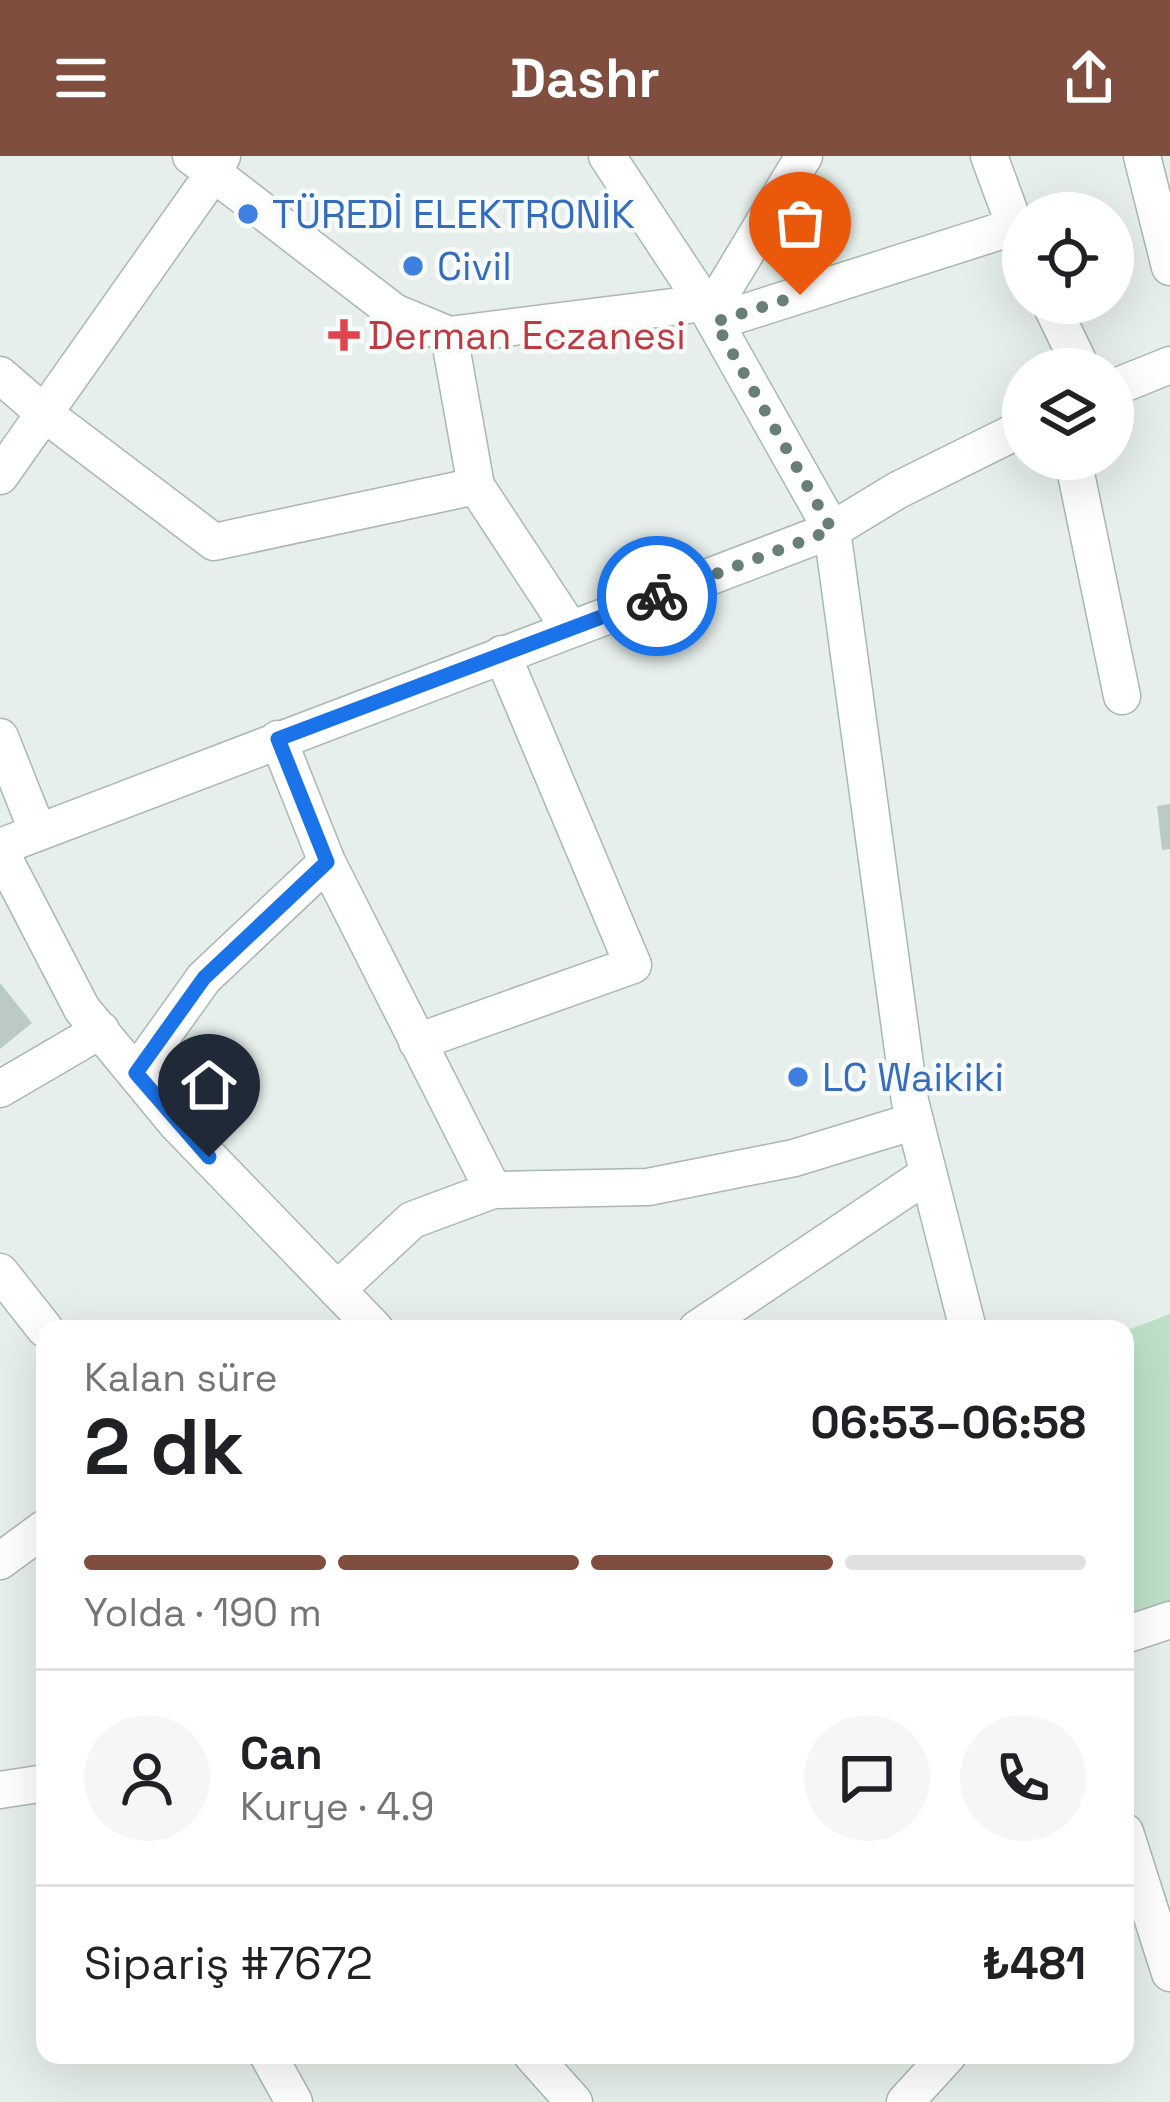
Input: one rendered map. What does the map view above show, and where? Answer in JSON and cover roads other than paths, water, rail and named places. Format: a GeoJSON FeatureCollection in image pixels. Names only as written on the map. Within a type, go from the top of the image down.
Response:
{"type":"FeatureCollection","features":[{"type":"Feature","properties":{"kind":"street"},"geometry":{"type":"LineString","coordinates":[[607,156],[710,312],[832,530],[915,1121],[966,1320]]}},
{"type":"Feature","properties":{"kind":"street"},"geometry":{"type":"LineString","coordinates":[[710,312],[804,156]]}},
{"type":"Feature","properties":{"kind":"street"},"geometry":{"type":"LineString","coordinates":[[989,156],[1002,192]]}},
{"type":"Feature","properties":{"kind":"street"},"geometry":{"type":"LineString","coordinates":[[1144,157],[1170,267]]}},
{"type":"Feature","properties":{"kind":"street"},"geometry":{"type":"LineString","coordinates":[[0,476],[209,162],[394,312],[448,335],[710,312],[1002,241]]}},
{"type":"Feature","properties":{"kind":"street"},"geometry":{"type":"LineString","coordinates":[[448,335],[476,486],[570,629]]}},
{"type":"Feature","properties":{"kind":"street"},"geometry":{"type":"LineString","coordinates":[[1134,380],[1170,365]]}},
{"type":"Feature","properties":{"kind":"street"},"geometry":{"type":"LineString","coordinates":[[0,375],[44,414],[214,542],[476,486]]}},
{"type":"Feature","properties":{"kind":"street"},"geometry":{"type":"LineString","coordinates":[[366,1320],[177,1124],[82,1009],[0,849],[37,830],[832,530],[898,490],[1002,438]]}},
{"type":"Feature","properties":{"kind":"street"},"geometry":{"type":"LineString","coordinates":[[1076,480],[1122,696]]}},
{"type":"Feature","properties":{"kind":"street"},"geometry":{"type":"LineString","coordinates":[[417,1042],[633,965],[502,654]]}},
{"type":"Feature","properties":{"kind":"street"},"geometry":{"type":"LineString","coordinates":[[0,737],[37,830]]}},
{"type":"Feature","properties":{"kind":"street"},"geometry":{"type":"LineString","coordinates":[[278,739],[327,862],[493,1190]]}},
{"type":"Feature","properties":{"kind":"street"},"geometry":{"type":"LineString","coordinates":[[136,1073],[204,978],[327,862]]}},
{"type":"Feature","properties":{"kind":"street"},"geometry":{"type":"LineString","coordinates":[[0,1089],[101,1030]]}},
{"type":"Feature","properties":{"kind":"street"},"geometry":{"type":"LineString","coordinates":[[337,1290],[412,1220],[493,1190],[649,1187],[794,1158],[915,1121]]}},
{"type":"Feature","properties":{"kind":"street"},"geometry":{"type":"LineString","coordinates":[[710,1320],[928,1174]]}},
{"type":"Feature","properties":{"kind":"street"},"geometry":{"type":"LineString","coordinates":[[0,1272],[38,1320]]}},
{"type":"Feature","properties":{"kind":"street"},"geometry":{"type":"LineString","coordinates":[[0,1561],[36,1535]]}},
{"type":"Feature","properties":{"kind":"street"},"geometry":{"type":"LineString","coordinates":[[1134,1632],[1170,1620]]}},
{"type":"Feature","properties":{"kind":"street"},"geometry":{"type":"LineString","coordinates":[[2,1788],[36,1784]]}},
{"type":"Feature","properties":{"kind":"street"},"geometry":{"type":"LineString","coordinates":[[1134,1890],[1139,1923],[1170,1973]]}},
{"type":"Feature","properties":{"kind":"street"},"geometry":{"type":"LineString","coordinates":[[273,2064],[294,2102]]}},
{"type":"Feature","properties":{"kind":"street"},"geometry":{"type":"LineString","coordinates":[[540,2064],[574,2102]]}},
{"type":"Feature","properties":{"kind":"street"},"geometry":{"type":"LineString","coordinates":[[904,2102],[940,2064]]}},
{"type":"Feature","properties":{"kind":"place","name":"TÜREDİ ELEKTRONİK"},"geometry":{"type":"Point","coordinates":[248,214]}},
{"type":"Feature","properties":{"kind":"place","name":"Civil"},"geometry":{"type":"Point","coordinates":[413,266]}},
{"type":"Feature","properties":{"kind":"place","name":"Derman Eczanesi"},"geometry":{"type":"Point","coordinates":[344,335]}},
{"type":"Feature","properties":{"kind":"place","name":"LC Waikiki"},"geometry":{"type":"Point","coordinates":[798,1077]}}]}
